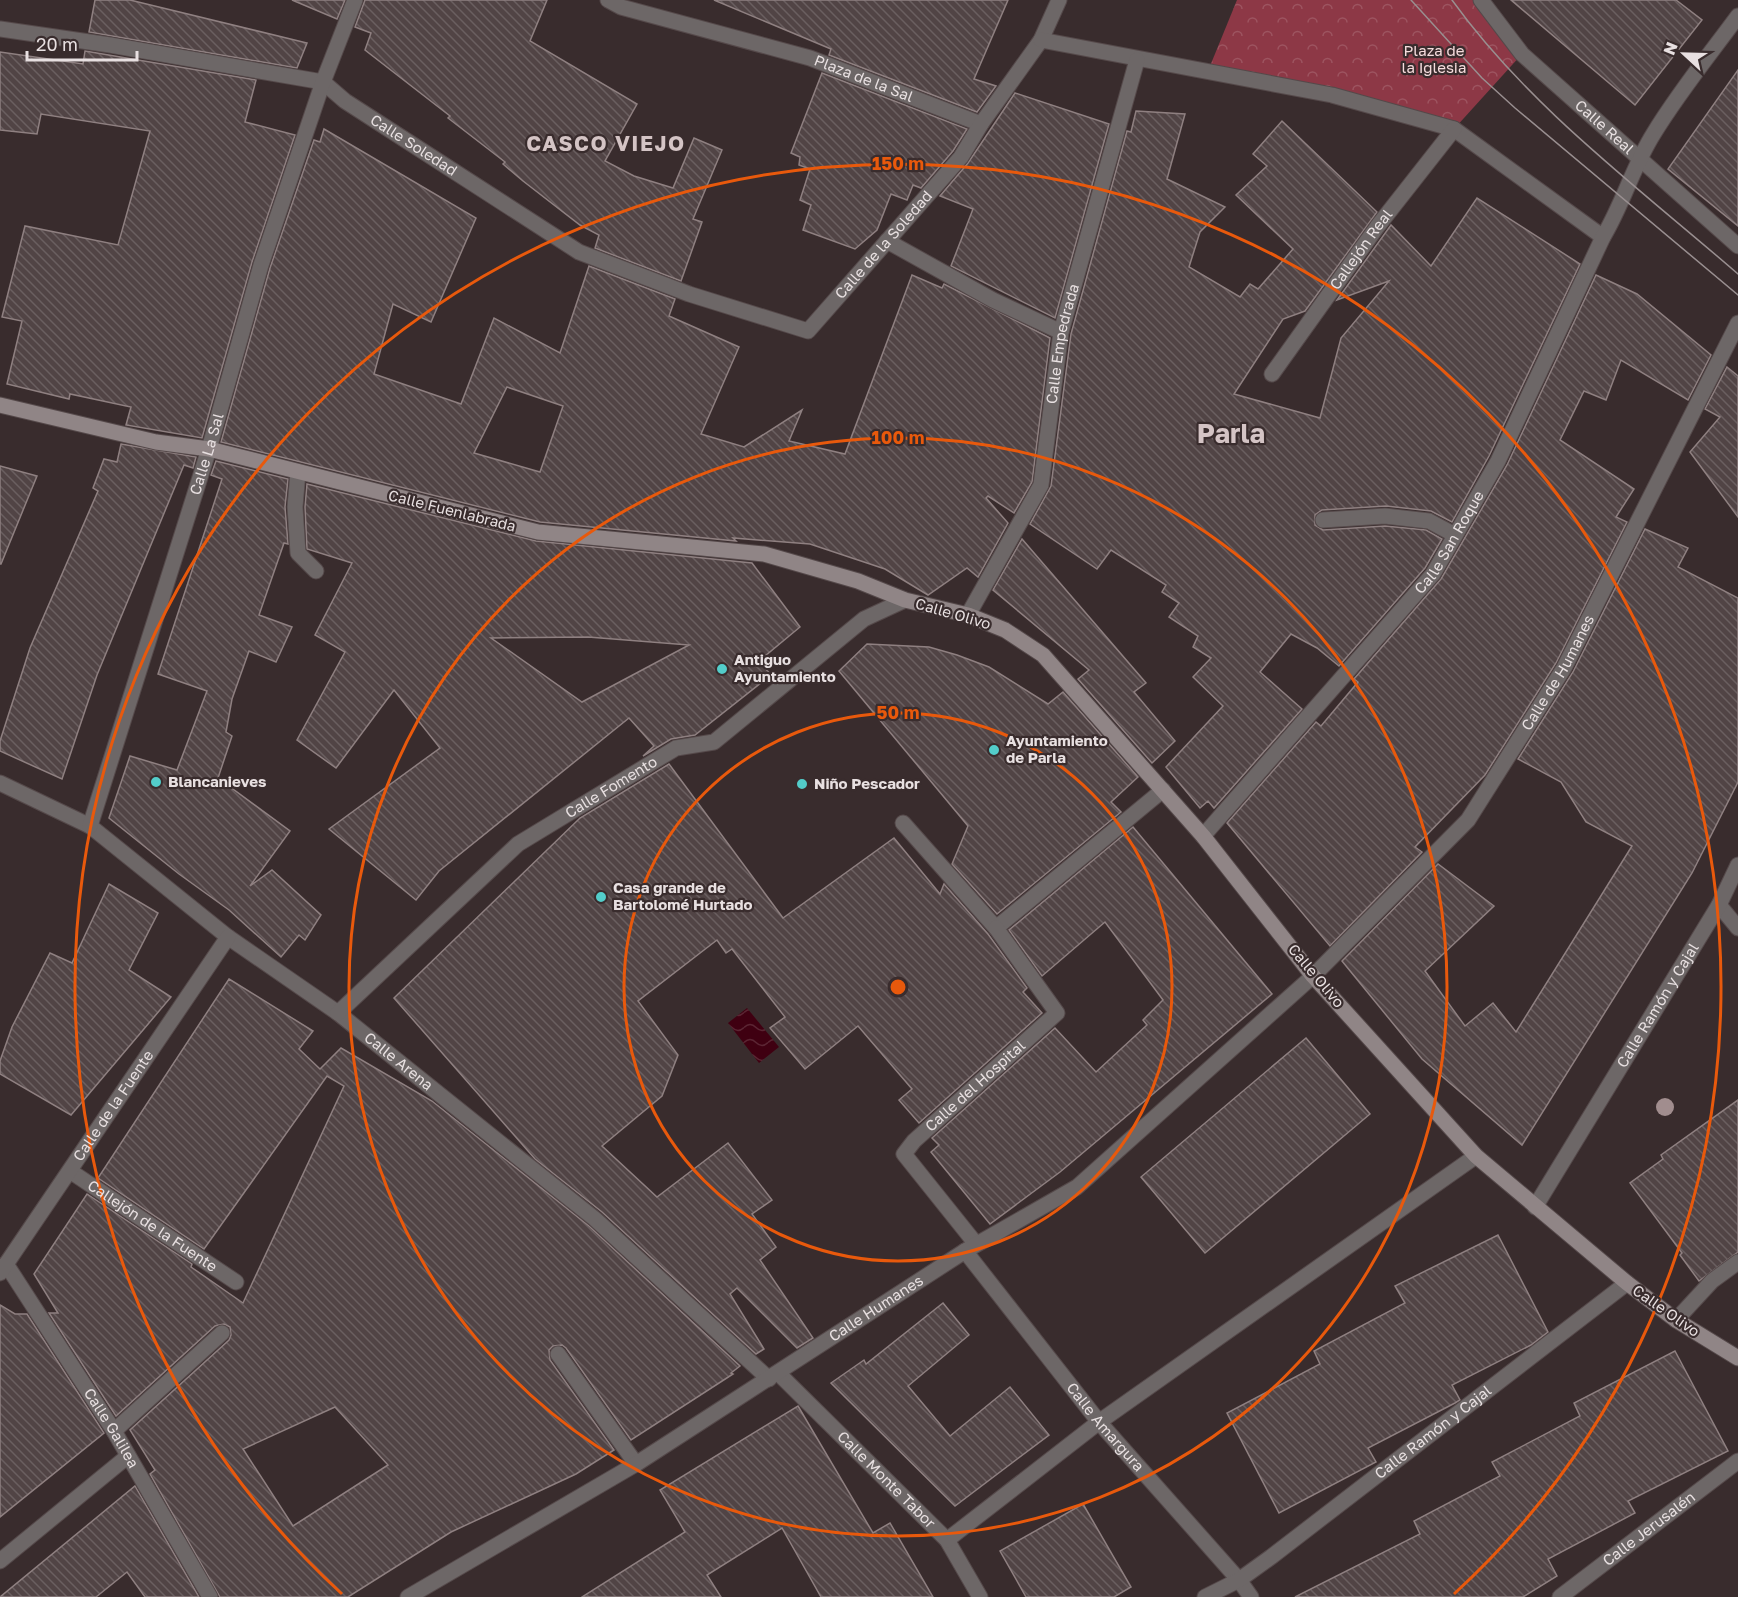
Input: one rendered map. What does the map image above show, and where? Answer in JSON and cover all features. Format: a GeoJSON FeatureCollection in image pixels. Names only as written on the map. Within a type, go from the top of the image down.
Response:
{"type":"FeatureCollection","features":[{"type":"Feature","properties":{"kind":"street","name":"Calle La Sal"},"geometry":{"type":"LineString","coordinates":[[90,826],[209,449],[261,265],[323,82],[355,0]]}},
{"type":"Feature","properties":{"kind":"street","name":"Plaza de la Sal"},"geometry":{"type":"LineString","coordinates":[[608,0],[621,7],[810,58],[981,124]]}},
{"type":"Feature","properties":{"kind":"street","name":"Calle de la Soledad"},"geometry":{"type":"LineString","coordinates":[[808,332],[961,157],[981,124],[1041,39],[1059,0]]}},
{"type":"Feature","properties":{"kind":"street","name":"Calle Real"},"geometry":{"type":"LineString","coordinates":[[1481,0],[1522,54],[1738,246]]}},
{"type":"Feature","properties":{"kind":"street"},"geometry":{"type":"LineString","coordinates":[[1639,160],[1653,133],[1738,16]]}},
{"type":"Feature","properties":{"kind":"street"},"geometry":{"type":"LineString","coordinates":[[0,29],[110,45],[323,82]]}},
{"type":"Feature","properties":{"kind":"street"},"geometry":{"type":"LineString","coordinates":[[1041,39],[1137,60],[1332,95],[1454,129],[1603,237]]}},
{"type":"Feature","properties":{"kind":"street","name":"Calle Empedrada"},"geometry":{"type":"LineString","coordinates":[[968,615],[1041,485],[1061,332],[1137,60]]}},
{"type":"Feature","properties":{"kind":"street","name":"Calle Soledad"},"geometry":{"type":"LineString","coordinates":[[323,82],[345,101],[579,252],[689,294],[808,332]]}},
{"type":"Feature","properties":{"kind":"street","name":"Callejón Real"},"geometry":{"type":"LineString","coordinates":[[1272,375],[1364,245],[1454,129]]}},
{"type":"Feature","properties":{"kind":"street","name":"Calle San Roque"},"geometry":{"type":"LineString","coordinates":[[1203,836],[1432,574],[1498,461],[1622,201],[1639,160]]}},
{"type":"Feature","properties":{"kind":"street"},"geometry":{"type":"LineString","coordinates":[[887,242],[993,300],[1061,332]]}},
{"type":"Feature","properties":{"kind":"street","name":"Calle de Humanes"},"geometry":{"type":"LineString","coordinates":[[1313,976],[1468,820],[1564,668],[1738,323]]}},
{"type":"Feature","properties":{"kind":"street","name":"Calle Fuenlabrada"},"geometry":{"type":"LineString","coordinates":[[0,405],[156,442],[209,449],[538,532],[764,554],[858,580],[905,600]]}},
{"type":"Feature","properties":{"kind":"street"},"geometry":{"type":"LineString","coordinates":[[298,472],[295,507],[298,552],[316,570]]}},
{"type":"Feature","properties":{"kind":"street"},"geometry":{"type":"LineString","coordinates":[[1323,520],[1385,516],[1430,521],[1455,535]]}},
{"type":"Feature","properties":{"kind":"street","name":"Calle Olivo"},"geometry":{"type":"LineString","coordinates":[[905,600],[968,615],[1005,630],[1043,655],[1203,836],[1313,976],[1476,1156],[1627,1283],[1676,1320],[1738,1358]]}},
{"type":"Feature","properties":{"kind":"street","name":"Calle Fomento"},"geometry":{"type":"LineString","coordinates":[[338,1013],[518,844],[676,748],[714,742],[864,619],[905,600]]}},
{"type":"Feature","properties":{"kind":"street","name":"Calle Arena"},"geometry":{"type":"LineString","coordinates":[[0,783],[90,826],[228,937],[338,1013],[595,1219],[773,1376]]}},
{"type":"Feature","properties":{"kind":"street"},"geometry":{"type":"LineString","coordinates":[[996,928],[1163,790]]}},
{"type":"Feature","properties":{"kind":"street","name":"Calle del Hospital"},"geometry":{"type":"LineString","coordinates":[[903,823],[996,928],[1057,1013],[914,1141],[904,1154],[970,1248]]}},
{"type":"Feature","properties":{"kind":"street","name":"Calle Ramón y Cajal"},"geometry":{"type":"LineString","coordinates":[[1535,1207],[1719,905],[1738,865]]}},
{"type":"Feature","properties":{"kind":"street"},"geometry":{"type":"LineString","coordinates":[[1719,905],[1738,928]]}},
{"type":"Feature","properties":{"kind":"street","name":"Calle de la Fuente"},"geometry":{"type":"LineString","coordinates":[[3,1269],[228,937]]}},
{"type":"Feature","properties":{"kind":"street","name":"Calle Humanes"},"geometry":{"type":"LineString","coordinates":[[408,1597],[636,1464],[970,1248],[1077,1187],[1313,976]]}},
{"type":"Feature","properties":{"kind":"street"},"geometry":{"type":"LineString","coordinates":[[947,1540],[1099,1422],[1476,1156]]}},
{"type":"Feature","properties":{"kind":"street","name":"Callejón de la Fuente"},"geometry":{"type":"LineString","coordinates":[[70,1171],[236,1282]]}},
{"type":"Feature","properties":{"kind":"street","name":"Calle Amargura"},"geometry":{"type":"LineString","coordinates":[[970,1248],[1099,1422],[1239,1580],[1251,1597]]}},
{"type":"Feature","properties":{"kind":"street"},"geometry":{"type":"LineString","coordinates":[[1676,1320],[1712,1281],[1738,1262]]}},
{"type":"Feature","properties":{"kind":"street","name":"Calle Galilea"},"geometry":{"type":"LineString","coordinates":[[3,1269],[114,1431],[210,1597]]}},
{"type":"Feature","properties":{"kind":"street","name":"Calle Ramón y Cajal"},"geometry":{"type":"LineString","coordinates":[[1205,1597],[1239,1580],[1627,1283]]}},
{"type":"Feature","properties":{"kind":"street"},"geometry":{"type":"LineString","coordinates":[[114,1431],[222,1333]]}},
{"type":"Feature","properties":{"kind":"street"},"geometry":{"type":"LineString","coordinates":[[558,1354],[636,1464]]}},
{"type":"Feature","properties":{"kind":"street","name":"Calle Monte Tabor"},"geometry":{"type":"LineString","coordinates":[[773,1376],[947,1540],[980,1597]]}},
{"type":"Feature","properties":{"kind":"street"},"geometry":{"type":"LineString","coordinates":[[0,1561],[128,1456]]}},
{"type":"Feature","properties":{"kind":"street","name":"Calle Jerusalén"},"geometry":{"type":"LineString","coordinates":[[1560,1597],[1738,1461]]}},
{"type":"Feature","properties":{"kind":"green space","name":"Plaza de la Iglesia"},"geometry":{"type":"Polygon","coordinates":[[[1237,0],[1481,0],[1522,54],[1454,129],[1208,71],[1237,0]]]}},
{"type":"Feature","properties":{"kind":"water"},"geometry":{"type":"Polygon","coordinates":[[[747,1008],[779,1047],[759,1063],[728,1023],[747,1008]]]}},
{"type":"Feature","properties":{"kind":"building"},"geometry":{"type":"Polygon","coordinates":[[[95,0],[130,0],[307,43],[297,68],[89,32],[95,0]]]}},
{"type":"Feature","properties":{"kind":"building"},"geometry":{"type":"Polygon","coordinates":[[[292,0],[345,0],[337,19],[292,0]]]}},
{"type":"Feature","properties":{"kind":"building"},"geometry":{"type":"Polygon","coordinates":[[[365,0],[547,0],[530,41],[637,104],[605,161],[634,176],[673,188],[694,138],[722,150],[693,219],[702,222],[681,281],[595,248],[599,235],[580,225],[523,181],[503,164],[505,162],[448,118],[450,116],[365,50],[371,33],[355,27],[365,0]]]}},
{"type":"Feature","properties":{"kind":"building"},"geometry":{"type":"Polygon","coordinates":[[[714,0],[1008,0],[974,79],[996,86],[977,112],[829,55],[831,49],[714,0]]]}},
{"type":"Feature","properties":{"kind":"building"},"geometry":{"type":"Polygon","coordinates":[[[1511,0],[1676,0],[1702,20],[1635,105],[1511,0]]]}},
{"type":"Feature","properties":{"kind":"building"},"geometry":{"type":"Polygon","coordinates":[[[85,51],[256,80],[245,122],[295,135],[252,262],[202,438],[126,425],[131,407],[70,394],[69,399],[7,384],[22,321],[2,317],[25,226],[118,245],[150,131],[41,114],[37,134],[0,130],[0,52],[83,64],[85,51]]]}},
{"type":"Feature","properties":{"kind":"building"},"geometry":{"type":"Polygon","coordinates":[[[1738,70],[1738,226],[1668,169],[1738,70]]]}},
{"type":"Feature","properties":{"kind":"building"},"geometry":{"type":"Polygon","coordinates":[[[822,73],[967,129],[953,151],[921,188],[913,185],[907,200],[891,194],[877,230],[855,249],[803,230],[811,205],[800,200],[810,169],[799,165],[800,157],[791,153],[822,73]]]}},
{"type":"Feature","properties":{"kind":"building"},"geometry":{"type":"Polygon","coordinates":[[[1015,93],[1109,124],[1055,318],[951,266],[973,209],[940,196],[968,163],[1015,93]]]}},
{"type":"Feature","properties":{"kind":"building"},"geometry":{"type":"Polygon","coordinates":[[[1136,111],[1185,114],[1167,179],[1225,207],[1200,232],[1189,267],[1240,297],[1250,284],[1258,289],[1293,249],[1236,195],[1267,166],[1253,154],[1282,121],[1377,212],[1305,311],[1283,319],[1234,394],[1320,418],[1341,338],[1389,281],[1337,300],[1391,225],[1431,266],[1477,198],[1580,264],[1489,456],[1452,522],[1431,511],[1386,506],[1322,510],[1315,515],[1315,525],[1323,530],[1385,526],[1426,530],[1442,539],[1425,568],[1339,666],[1317,648],[1291,634],[1260,672],[1302,709],[1214,808],[1208,801],[1200,808],[1166,767],[1223,706],[1193,677],[1211,658],[1193,647],[1198,636],[1169,617],[1179,603],[1162,592],[1166,585],[1111,550],[1097,569],[1030,524],[1051,486],[1071,334],[1127,131],[1131,132],[1136,111]]]}},
{"type":"Feature","properties":{"kind":"building"},"geometry":{"type":"Polygon","coordinates":[[[324,129],[476,218],[431,322],[393,304],[374,374],[461,404],[494,318],[560,353],[589,266],[675,299],[669,316],[739,347],[701,434],[744,447],[802,410],[789,441],[845,454],[912,275],[942,288],[944,284],[1050,338],[1032,482],[1014,513],[988,496],[986,498],[1008,523],[978,577],[967,568],[928,595],[885,569],[810,544],[733,538],[736,541],[540,522],[221,442],[270,268],[314,140],[320,142],[324,129]],[[507,387],[474,453],[540,472],[563,406],[507,387]]]}},
{"type":"Feature","properties":{"kind":"building"},"geometry":{"type":"Polygon","coordinates":[[[1596,275],[1637,294],[1711,355],[1688,400],[1621,360],[1606,400],[1584,391],[1560,440],[1634,489],[1616,517],[1627,522],[1556,663],[1485,775],[1415,847],[1422,852],[1330,946],[1227,823],[1316,722],[1321,726],[1358,682],[1354,679],[1441,579],[1507,465],[1596,275]]]}},
{"type":"Feature","properties":{"kind":"building"},"geometry":{"type":"Polygon","coordinates":[[[1727,367],[1738,376],[1738,517],[1690,452],[1720,417],[1705,409],[1727,367]]]}},
{"type":"Feature","properties":{"kind":"building"},"geometry":{"type":"Polygon","coordinates":[[[121,444],[196,457],[193,468],[184,465],[97,675],[62,779],[0,751],[0,741],[30,648],[98,491],[93,488],[104,459],[117,462],[121,444]]]}},
{"type":"Feature","properties":{"kind":"building"},"geometry":{"type":"Polygon","coordinates":[[[216,461],[288,479],[285,507],[288,544],[284,543],[259,615],[292,627],[276,662],[249,651],[232,699],[226,732],[232,736],[218,778],[290,831],[250,886],[272,870],[321,915],[305,940],[299,935],[281,957],[229,910],[179,874],[109,818],[130,756],[177,770],[207,691],[158,674],[222,479],[211,475],[216,461]]]}},
{"type":"Feature","properties":{"kind":"building"},"geometry":{"type":"Polygon","coordinates":[[[0,466],[37,476],[1,564],[0,564],[0,466]]]}},
{"type":"Feature","properties":{"kind":"building"},"geometry":{"type":"Polygon","coordinates":[[[307,484],[536,541],[752,563],[800,627],[759,661],[771,675],[695,735],[671,739],[643,756],[654,746],[629,718],[439,871],[416,900],[329,829],[440,748],[394,690],[336,768],[297,740],[345,652],[315,635],[352,563],[307,549],[305,507],[307,484]],[[588,637],[491,638],[582,702],[689,645],[588,637]]]}},
{"type":"Feature","properties":{"kind":"building"},"geometry":{"type":"Polygon","coordinates":[[[1645,529],[1688,548],[1678,567],[1738,598],[1738,782],[1692,873],[1522,1145],[1422,1059],[1342,961],[1438,864],[1494,906],[1425,971],[1465,1026],[1493,1003],[1516,1032],[1632,846],[1586,822],[1561,782],[1518,759],[1573,672],[1645,529]]]}},
{"type":"Feature","properties":{"kind":"building"},"geometry":{"type":"Polygon","coordinates":[[[1022,539],[1146,683],[1134,692],[1175,741],[1152,763],[1078,679],[1089,670],[993,590],[1022,539]]]}},
{"type":"Feature","properties":{"kind":"building","name":"Ayuntamiento de Parla"},"geometry":{"type":"Polygon","coordinates":[[[867,644],[929,647],[957,655],[989,667],[1048,704],[1063,692],[1138,777],[1111,802],[1121,812],[997,914],[952,864],[968,826],[839,671],[867,644]]]}},
{"type":"Feature","properties":{"kind":"building"},"geometry":{"type":"Polygon","coordinates":[[[669,764],[783,918],[894,838],[940,894],[944,884],[988,934],[1027,988],[1023,992],[1042,1013],[919,1123],[899,1100],[912,1089],[858,1026],[805,1069],[770,1028],[785,1017],[732,949],[726,953],[717,940],[638,1001],[678,1055],[662,1096],[602,1146],[657,1197],[728,1143],[772,1200],[752,1214],[776,1247],[760,1260],[813,1338],[797,1348],[737,1288],[730,1294],[764,1349],[756,1354],[602,1212],[535,1159],[394,998],[580,818],[669,764]]]}},
{"type":"Feature","properties":{"kind":"building"},"geometry":{"type":"Polygon","coordinates":[[[1133,827],[1272,994],[1060,1172],[990,1224],[931,1152],[939,1145],[932,1138],[1055,1028],[1096,1072],[1147,1025],[1143,1020],[1163,1000],[1105,922],[1042,976],[1009,930],[1133,827]]]}},
{"type":"Feature","properties":{"kind":"building"},"geometry":{"type":"Polygon","coordinates":[[[109,884],[158,913],[129,970],[171,997],[71,1115],[0,1074],[0,1061],[12,1027],[50,953],[72,963],[109,884]]]}},
{"type":"Feature","properties":{"kind":"building"},"geometry":{"type":"Polygon","coordinates":[[[229,979],[313,1031],[299,1049],[320,1069],[341,1048],[432,1101],[589,1226],[740,1366],[731,1373],[733,1374],[631,1440],[566,1348],[562,1345],[553,1346],[549,1350],[550,1360],[614,1450],[576,1474],[451,1532],[348,1597],[220,1597],[150,1474],[155,1470],[130,1430],[229,1340],[230,1327],[224,1324],[215,1326],[116,1416],[49,1313],[58,1313],[34,1274],[87,1194],[192,1264],[191,1267],[243,1303],[344,1086],[327,1076],[204,1249],[98,1178],[229,979]],[[335,1407],[243,1449],[293,1526],[388,1465],[335,1407]]]}},
{"type":"Feature","properties":{"kind":"building"},"geometry":{"type":"Polygon","coordinates":[[[1306,1038],[1370,1114],[1205,1253],[1141,1177],[1306,1038]]]}},
{"type":"Feature","properties":{"kind":"building"},"geometry":{"type":"Polygon","coordinates":[[[1738,1100],[1738,1252],[1699,1281],[1680,1255],[1682,1253],[1630,1183],[1663,1159],[1661,1155],[1738,1100]]]}},
{"type":"Feature","properties":{"kind":"building"},"geometry":{"type":"Polygon","coordinates":[[[1498,1235],[1548,1332],[1531,1345],[1452,1385],[1460,1400],[1368,1448],[1376,1462],[1279,1513],[1227,1413],[1320,1364],[1314,1351],[1405,1303],[1395,1286],[1498,1235]]]}},
{"type":"Feature","properties":{"kind":"building"},"geometry":{"type":"Polygon","coordinates":[[[943,1303],[969,1335],[908,1386],[950,1436],[1010,1387],[1049,1435],[955,1506],[831,1383],[864,1360],[866,1364],[943,1303]]]}},
{"type":"Feature","properties":{"kind":"building"},"geometry":{"type":"Polygon","coordinates":[[[0,1305],[15,1314],[27,1314],[104,1433],[0,1517],[0,1305]]]}},
{"type":"Feature","properties":{"kind":"building"},"geometry":{"type":"Polygon","coordinates":[[[1675,1351],[1728,1451],[1628,1501],[1635,1513],[1548,1559],[1557,1576],[1523,1597],[1295,1597],[1420,1534],[1414,1521],[1500,1476],[1492,1462],[1580,1416],[1574,1403],[1675,1351]]]}},
{"type":"Feature","properties":{"kind":"building"},"geometry":{"type":"Polygon","coordinates":[[[798,1406],[873,1533],[890,1523],[933,1597],[821,1597],[782,1528],[707,1575],[721,1597],[582,1597],[685,1532],[660,1490],[798,1406]]]}},
{"type":"Feature","properties":{"kind":"building"},"geometry":{"type":"Polygon","coordinates":[[[135,1486],[199,1597],[145,1597],[127,1572],[96,1597],[0,1597],[135,1486]]]}},
{"type":"Feature","properties":{"kind":"building"},"geometry":{"type":"Polygon","coordinates":[[[1083,1504],[1131,1587],[1114,1597],[1026,1597],[1000,1551],[1083,1504]]]}},
{"type":"Feature","properties":{"kind":"tram line"},"geometry":{"type":"LineString","coordinates":[[1411,0],[1482,78],[1515,108],[1738,295]]}},
{"type":"Feature","properties":{"kind":"tram line"},"geometry":{"type":"LineString","coordinates":[[1452,0],[1482,39],[1550,111],[1624,178],[1738,274]]}},
{"type":"Feature","properties":{"kind":"place","name":"Antiguo Ayuntamiento"},"geometry":{"type":"Point","coordinates":[722,669]}},
{"type":"Feature","properties":{"kind":"place","name":"Ayuntamiento de Parla"},"geometry":{"type":"Point","coordinates":[994,750]}},
{"type":"Feature","properties":{"kind":"place","name":"Blancanieves"},"geometry":{"type":"Point","coordinates":[156,782]}},
{"type":"Feature","properties":{"kind":"place","name":"Niño Pescador"},"geometry":{"type":"Point","coordinates":[802,784]}},
{"type":"Feature","properties":{"kind":"place","name":"Casa grande de Bartolomé Hurtado"},"geometry":{"type":"Point","coordinates":[601,897]}},
{"type":"Feature","properties":{"kind":"district","name":"CASCO VIEJO"},"geometry":{"type":"Point","coordinates":[606,144]}},
{"type":"Feature","properties":{"kind":"district","name":"Parla"},"geometry":{"type":"Point","coordinates":[1231,434]}}]}
